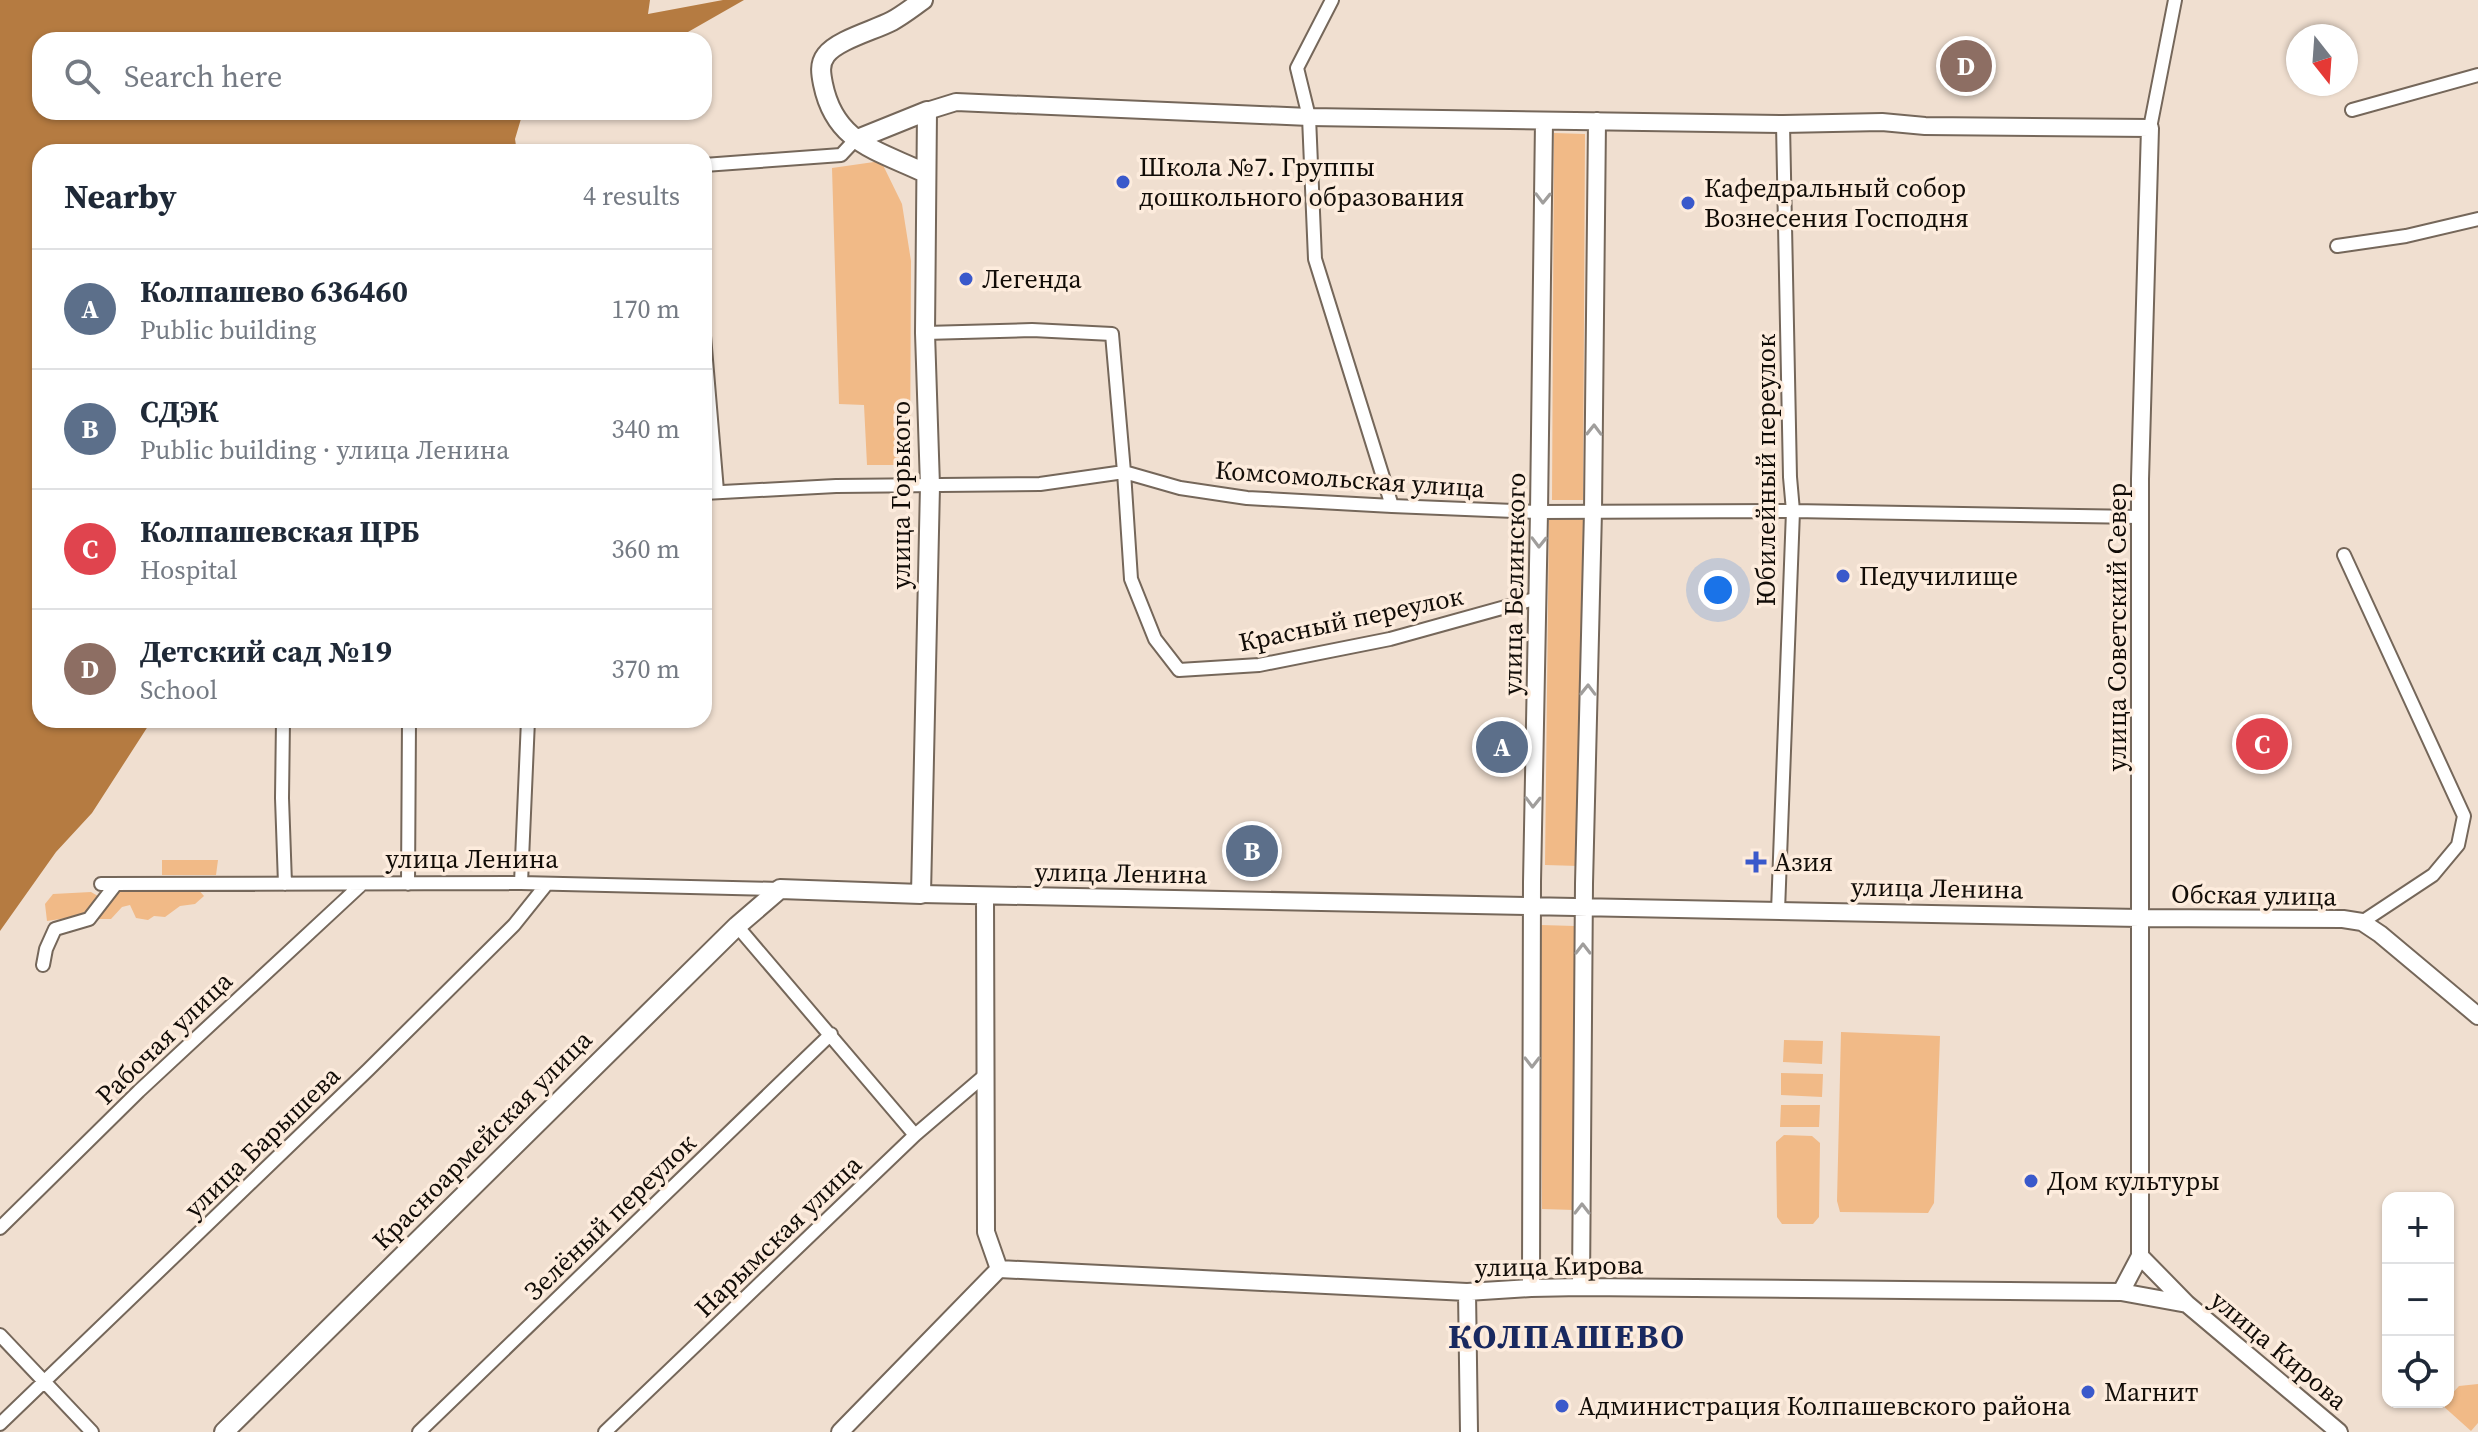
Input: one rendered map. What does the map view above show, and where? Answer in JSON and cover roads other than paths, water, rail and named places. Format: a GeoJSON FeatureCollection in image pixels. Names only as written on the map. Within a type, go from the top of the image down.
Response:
{"type":"FeatureCollection","features":[{"type":"Feature","properties":{"kind":"main road"},"geometry":{"type":"LineString","coordinates":[[923,0],[895,20],[827,54],[820,70],[835,118],[855,140],[925,173]]}},
{"type":"Feature","properties":{"kind":"main road"},"geometry":{"type":"LineString","coordinates":[[855,140],[927,111]]}},
{"type":"Feature","properties":{"kind":"main road","name":"улица Горького"},"geometry":{"type":"LineString","coordinates":[[921,894],[930,486],[925,333],[927,111]]}},
{"type":"Feature","properties":{"kind":"main road","name":"улица Ленина"},"geometry":{"type":"LineString","coordinates":[[780,889],[921,894]]}},
{"type":"Feature","properties":{"kind":"main road","name":"Красноармейская улица"},"geometry":{"type":"LineString","coordinates":[[224,1432],[737,926],[780,889]]}},
{"type":"Feature","properties":{"kind":"street"},"geometry":{"type":"LineString","coordinates":[[1332,0],[1297,68],[1309,117],[1315,259],[1392,506]]}},
{"type":"Feature","properties":{"kind":"street","name":"улица Советский Север"},"geometry":{"type":"LineString","coordinates":[[2140,1256],[2140,517],[2150,128],[2175,0]]}},
{"type":"Feature","properties":{"kind":"street"},"geometry":{"type":"LineString","coordinates":[[2352,110],[2478,75]]}},
{"type":"Feature","properties":{"kind":"street"},"geometry":{"type":"LineString","coordinates":[[927,111],[956,102],[1309,117],[1783,124],[1882,122],[1925,126],[2150,128]]}},
{"type":"Feature","properties":{"kind":"street","name":"улица Белинского"},"geometry":{"type":"LineString","coordinates":[[1531,1288],[1532,906],[1544,121]]}},
{"type":"Feature","properties":{"kind":"street"},"geometry":{"type":"LineString","coordinates":[[1581,1287],[1597,121]]}},
{"type":"Feature","properties":{"kind":"street","name":"Юбилейный переулок"},"geometry":{"type":"LineString","coordinates":[[1778,911],[1793,511],[1783,124]]}},
{"type":"Feature","properties":{"kind":"street"},"geometry":{"type":"LineString","coordinates":[[712,164],[841,155],[855,140]]}},
{"type":"Feature","properties":{"kind":"street"},"geometry":{"type":"LineString","coordinates":[[2337,246],[2406,236],[2478,219]]}},
{"type":"Feature","properties":{"kind":"street","name":"Красный переулок"},"geometry":{"type":"LineString","coordinates":[[925,333],[1032,330],[1112,334],[1131,579],[1155,639],[1179,670],[1259,665],[1375,642],[1538,598]]}},
{"type":"Feature","properties":{"kind":"street","name":"Комсомольская улица"},"geometry":{"type":"LineString","coordinates":[[712,492],[836,486],[1040,484],[1124,472],[1180,488],[1247,498],[1392,506],[1539,512],[1793,511],[2140,517]]}},
{"type":"Feature","properties":{"kind":"street"},"geometry":{"type":"LineString","coordinates":[[2344,555],[2464,816],[2458,845],[2433,875],[2362,922]]}},
{"type":"Feature","properties":{"kind":"street"},"geometry":{"type":"LineString","coordinates":[[283,728],[285,884]]}},
{"type":"Feature","properties":{"kind":"street"},"geometry":{"type":"LineString","coordinates":[[408,884],[409,728]]}},
{"type":"Feature","properties":{"kind":"street"},"geometry":{"type":"LineString","coordinates":[[521,883],[528,728]]}},
{"type":"Feature","properties":{"kind":"street","name":"улица Ленина"},"geometry":{"type":"LineString","coordinates":[[101,884],[521,883],[780,889]]}},
{"type":"Feature","properties":{"kind":"street"},"geometry":{"type":"LineString","coordinates":[[43,965],[55,929],[89,919],[116,884]]}},
{"type":"Feature","properties":{"kind":"street","name":"Рабочая улица"},"geometry":{"type":"LineString","coordinates":[[0,1228],[139,1091],[362,884]]}},
{"type":"Feature","properties":{"kind":"street","name":"улица Барышева"},"geometry":{"type":"LineString","coordinates":[[0,1424],[379,1059],[514,925],[546,885]]}},
{"type":"Feature","properties":{"kind":"street","name":"улица Ленина"},"geometry":{"type":"LineString","coordinates":[[921,894],[2139,918]]}},
{"type":"Feature","properties":{"kind":"street"},"geometry":{"type":"LineString","coordinates":[[840,1432],[999,1269],[986,1232],[985,896]]}},
{"type":"Feature","properties":{"kind":"street","name":"Обская улица"},"geometry":{"type":"LineString","coordinates":[[2139,918],[2343,919],[2362,922],[2478,1016]]}},
{"type":"Feature","properties":{"kind":"street"},"geometry":{"type":"LineString","coordinates":[[737,926],[915,1135]]}},
{"type":"Feature","properties":{"kind":"street","name":"Зелёный переулок"},"geometry":{"type":"LineString","coordinates":[[419,1432],[831,1034]]}},
{"type":"Feature","properties":{"kind":"street","name":"Нарымская улица"},"geometry":{"type":"LineString","coordinates":[[605,1432],[915,1135],[984,1076]]}},
{"type":"Feature","properties":{"kind":"street"},"geometry":{"type":"LineString","coordinates":[[2121,1292],[2140,1256]]}},
{"type":"Feature","properties":{"kind":"street","name":"улица Кирова"},"geometry":{"type":"LineString","coordinates":[[2140,1256],[2187,1304],[2339,1432]]}},
{"type":"Feature","properties":{"kind":"street","name":"улица Кирова"},"geometry":{"type":"LineString","coordinates":[[999,1269],[1467,1292],[1581,1287],[2121,1292],[2187,1304]]}},
{"type":"Feature","properties":{"kind":"street"},"geometry":{"type":"LineString","coordinates":[[1467,1292],[1469,1432]]}},
{"type":"Feature","properties":{"kind":"street"},"geometry":{"type":"LineString","coordinates":[[0,1335],[92,1432]]}},
{"type":"Feature","properties":{"kind":"place","name":"Детский сад №19"},"geometry":{"type":"Point","coordinates":[1966,66]}},
{"type":"Feature","properties":{"kind":"place","name":"Школа №7. Группы дошкольного образования"},"geometry":{"type":"Point","coordinates":[1123,182]}},
{"type":"Feature","properties":{"kind":"place","name":"Кафедральный собор Вознесения Господня"},"geometry":{"type":"Point","coordinates":[1688,203]}},
{"type":"Feature","properties":{"kind":"place","name":"Легенда"},"geometry":{"type":"Point","coordinates":[966,279]}},
{"type":"Feature","properties":{"kind":"place","name":"Педучилище"},"geometry":{"type":"Point","coordinates":[1843,576]}},
{"type":"Feature","properties":{"kind":"place","name":"Колпашевская ЦРБ"},"geometry":{"type":"Point","coordinates":[2262,744]}},
{"type":"Feature","properties":{"kind":"place","name":"Колпашево 636460"},"geometry":{"type":"Point","coordinates":[1502,747]}},
{"type":"Feature","properties":{"kind":"place","name":"СДЭК"},"geometry":{"type":"Point","coordinates":[1252,851]}},
{"type":"Feature","properties":{"kind":"place","name":"Азия"},"geometry":{"type":"Point","coordinates":[1756,862]}},
{"type":"Feature","properties":{"kind":"place","name":"Дом культуры"},"geometry":{"type":"Point","coordinates":[2031,1181]}},
{"type":"Feature","properties":{"kind":"place","name":"Магнит"},"geometry":{"type":"Point","coordinates":[2088,1392]}},
{"type":"Feature","properties":{"kind":"place","name":"Администрация Колпашевского района"},"geometry":{"type":"Point","coordinates":[1562,1406]}},
{"type":"Feature","properties":{"kind":"district","name":"КОЛПАШЕВО"},"geometry":{"type":"Point","coordinates":[1567,1336]}}]}
